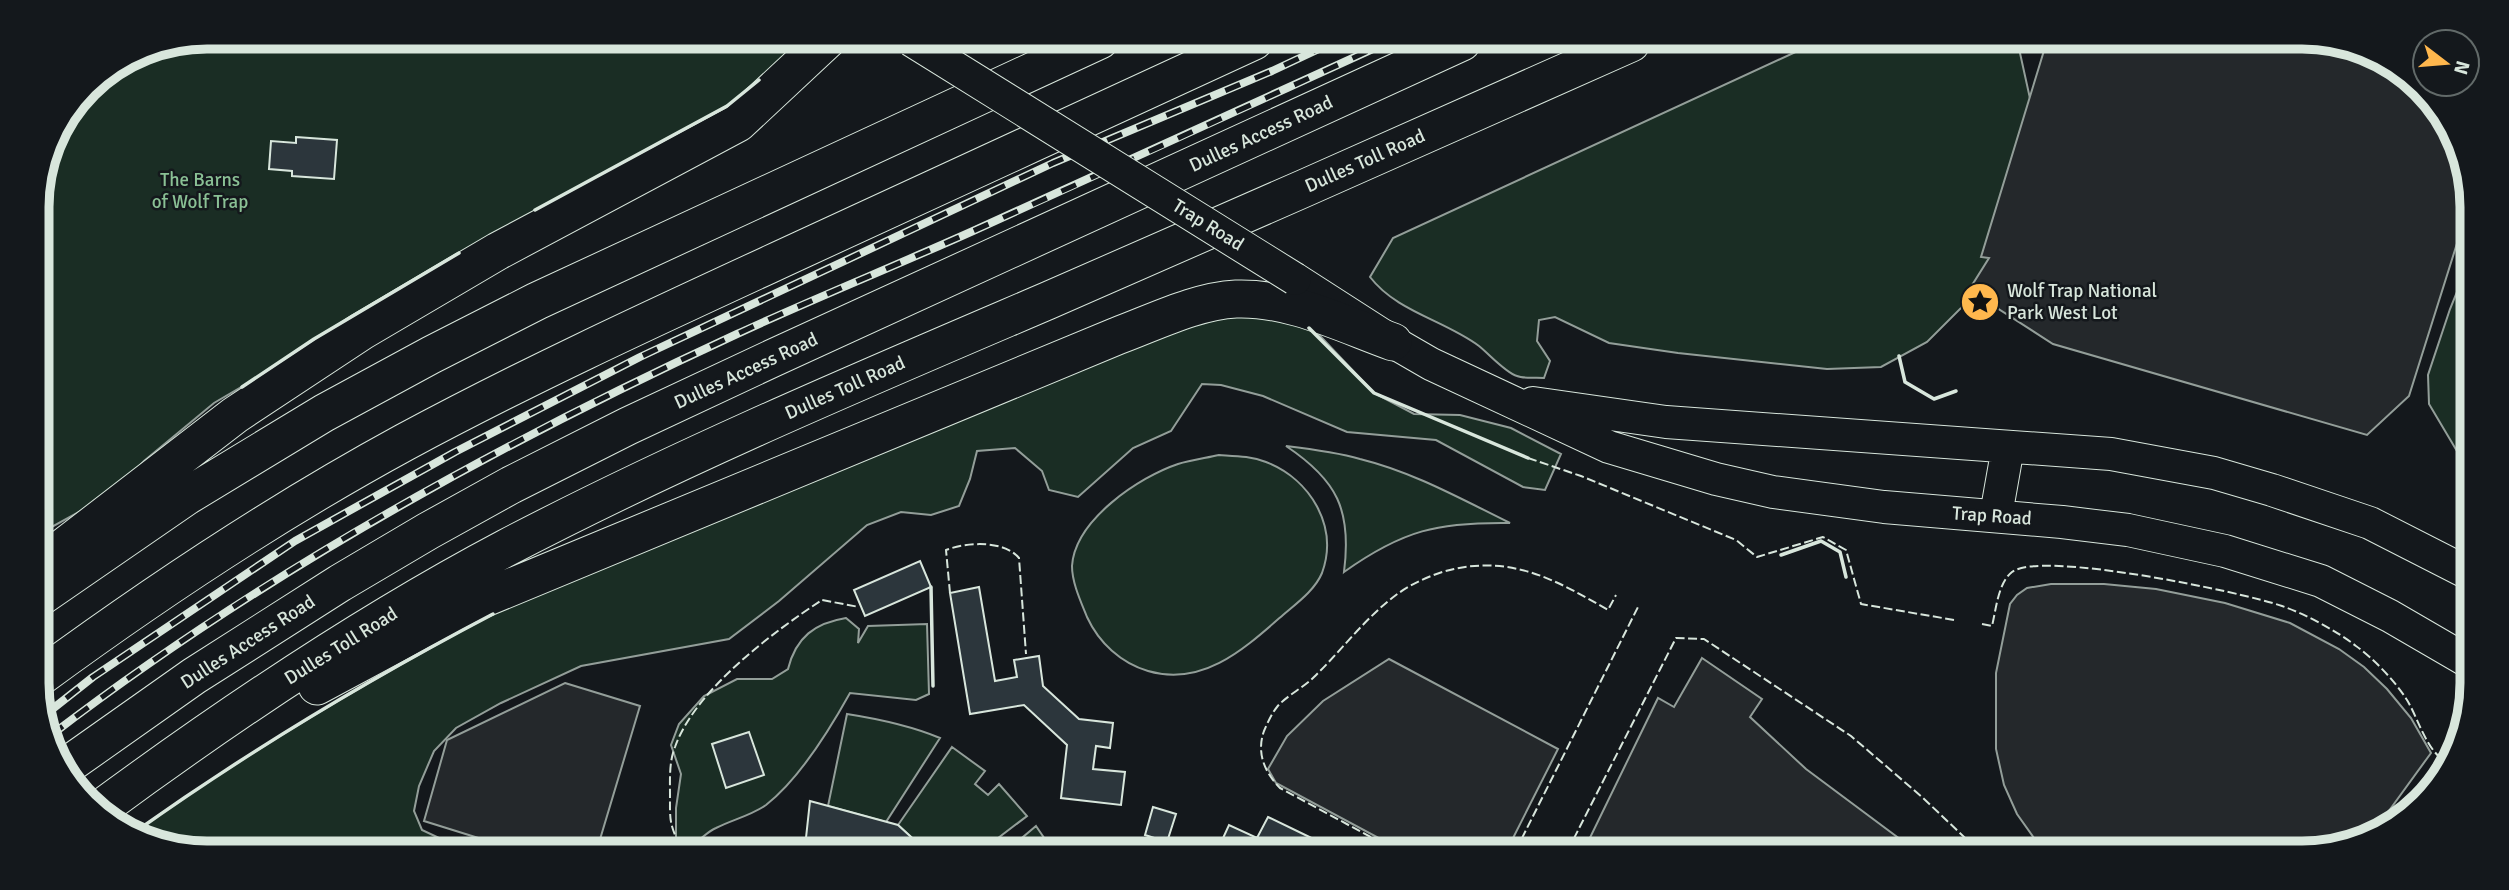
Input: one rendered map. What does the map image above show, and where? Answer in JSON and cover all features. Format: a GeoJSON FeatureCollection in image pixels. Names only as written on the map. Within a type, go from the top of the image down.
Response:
{"type":"FeatureCollection","features":[{"type":"Feature","properties":{"kind":"highway"},"geometry":{"type":"LineString","coordinates":[[49,558],[235,415],[362,331],[498,251],[738,123],[817,49]]}},
{"type":"Feature","properties":{"kind":"highway"},"geometry":{"type":"LineString","coordinates":[[49,591],[187,496],[324,413],[431,355],[548,295],[1081,49]]}},
{"type":"Feature","properties":{"kind":"highway"},"geometry":{"type":"LineString","coordinates":[[49,670],[105,629],[213,558],[320,491],[427,430],[629,329],[1237,49]]}},
{"type":"Feature","properties":{"kind":"highway","name":"Dulles Access Road"},"geometry":{"type":"LineString","coordinates":[[71,763],[194,676],[329,590],[512,485],[737,375],[1447,49]]}},
{"type":"Feature","properties":{"kind":"highway","name":"Dulles Toll Road"},"geometry":{"type":"LineString","coordinates":[[106,804],[183,748],[346,641],[504,549],[584,509],[804,405],[1617,49]]}},
{"type":"Feature","properties":{"kind":"highway"},"geometry":{"type":"LineString","coordinates":[[107,805],[302,694],[468,605],[1117,335],[1206,304],[1237,299],[1276,302],[1392,342]]}},
{"type":"Feature","properties":{"kind":"main road","name":"Trap Road"},"geometry":{"type":"LineString","coordinates":[[925,49],[1296,279],[1392,342],[1476,386],[1609,447],[1716,479],[1823,500],[2127,530],[2225,551],[2321,581],[2390,616],[2460,657]]}},
{"type":"Feature","properties":{"kind":"main road","name":"Trap Road"},"geometry":{"type":"LineString","coordinates":[[1511,400],[1666,422],[2112,454],[2214,473],[2272,489],[2370,523],[2460,569]]}},
{"type":"Feature","properties":{"kind":"main road"},"geometry":{"type":"LineString","coordinates":[[1996,516],[2008,447]]}},
{"type":"Feature","properties":{"kind":"green space","name":"The Barns of Wolf Trap"},"geometry":{"type":"Polygon","coordinates":[[[197,49],[802,49],[718,118],[398,295],[214,403],[144,461],[115,492],[49,528],[50,187],[61,147],[76,119],[95,95],[128,70],[166,54],[197,49]]]}},
{"type":"Feature","properties":{"kind":"green space"},"geometry":{"type":"Polygon","coordinates":[[[1802,49],[2019,49],[2033,112],[1982,287],[1927,342],[1881,367],[1827,369],[1609,343],[1555,317],[1539,320],[1537,341],[1550,361],[1544,378],[1520,377],[1508,371],[1465,337],[1394,299],[1370,277],[1393,238],[1802,49]]]}},
{"type":"Feature","properties":{"kind":"green space"},"geometry":{"type":"Polygon","coordinates":[[[2460,284],[2460,456],[2429,404],[2428,375],[2460,284]]]}},
{"type":"Feature","properties":{"kind":"green space"},"geometry":{"type":"Polygon","coordinates":[[[1219,313],[1306,321],[1374,393],[1414,414],[1460,415],[1511,428],[1561,454],[1545,490],[1523,487],[1436,440],[1347,432],[1263,396],[1221,385],[1202,384],[1171,431],[1133,448],[1078,497],[1049,490],[1042,471],[1015,448],[977,451],[959,506],[931,515],[901,512],[867,525],[779,601],[729,639],[581,666],[501,703],[456,728],[434,751],[419,786],[414,811],[422,830],[445,841],[207,841],[166,836],[142,827],[323,710],[519,600],[1219,313]]]}},
{"type":"Feature","properties":{"kind":"green space"},"geometry":{"type":"Polygon","coordinates":[[[1286,446],[1342,454],[1380,464],[1436,487],[1510,523],[1462,524],[1422,531],[1385,546],[1344,572],[1345,531],[1337,498],[1318,471],[1286,446]]]}},
{"type":"Feature","properties":{"kind":"green space"},"geometry":{"type":"Polygon","coordinates":[[[1219,455],[1249,457],[1266,462],[1296,480],[1308,492],[1317,506],[1327,538],[1322,573],[1300,601],[1222,662],[1187,674],[1168,675],[1148,671],[1129,663],[1112,651],[1092,626],[1074,579],[1072,566],[1076,549],[1084,532],[1097,517],[1128,490],[1162,470],[1219,455]]]}},
{"type":"Feature","properties":{"kind":"green space"},"geometry":{"type":"Polygon","coordinates":[[[846,618],[859,629],[858,643],[868,626],[927,624],[929,694],[916,700],[850,693],[801,768],[766,805],[712,830],[697,841],[682,841],[676,838],[676,808],[681,774],[671,745],[679,724],[704,696],[737,679],[772,679],[788,669],[796,648],[808,633],[835,620],[846,618]]]}},
{"type":"Feature","properties":{"kind":"green space"},"geometry":{"type":"Polygon","coordinates":[[[847,714],[894,723],[940,738],[886,822],[828,806],[847,714]]]}},
{"type":"Feature","properties":{"kind":"green space"},"geometry":{"type":"Polygon","coordinates":[[[952,747],[985,771],[975,784],[988,795],[999,784],[1027,816],[994,841],[915,841],[898,825],[952,747]]]}},
{"type":"Feature","properties":{"kind":"green space"},"geometry":{"type":"Polygon","coordinates":[[[1036,826],[1046,841],[1018,841],[1036,826]]]}},
{"type":"Feature","properties":{"kind":"shaded area"},"geometry":{"type":"Polygon","coordinates":[[[2044,49],[2302,49],[2343,54],[2381,70],[2406,88],[2411,93],[2411,98],[2416,98],[2421,103],[2444,137],[2452,156],[2459,187],[2460,234],[2409,396],[2367,435],[2053,344],[1969,290],[1989,258],[1981,257],[2044,49]]]}},
{"type":"Feature","properties":{"kind":"shaded area"},"geometry":{"type":"Polygon","coordinates":[[[2051,584],[2104,584],[2156,589],[2225,603],[2290,623],[2339,649],[2364,667],[2411,718],[2431,753],[2384,818],[2353,833],[2333,838],[2312,841],[2036,841],[2017,814],[2004,785],[1996,749],[1996,673],[2010,604],[2027,588],[2051,584]]]}},
{"type":"Feature","properties":{"kind":"shaded area"},"geometry":{"type":"Polygon","coordinates":[[[1702,658],[1762,699],[1750,717],[1806,769],[1903,841],[1588,841],[1658,698],[1674,707],[1702,658]]]}},
{"type":"Feature","properties":{"kind":"shaded area"},"geometry":{"type":"Polygon","coordinates":[[[1389,659],[1558,749],[1512,841],[1384,841],[1276,783],[1268,769],[1287,736],[1323,701],[1389,659]]]}},
{"type":"Feature","properties":{"kind":"shaded area"},"geometry":{"type":"Polygon","coordinates":[[[565,683],[640,706],[600,841],[488,841],[424,821],[447,740],[565,683]]]}},
{"type":"Feature","properties":{"kind":"building"},"geometry":{"type":"Polygon","coordinates":[[[296,137],[337,140],[334,179],[292,176],[292,171],[269,169],[271,141],[296,143],[296,137]]]}},
{"type":"Feature","properties":{"kind":"building"},"geometry":{"type":"Polygon","coordinates":[[[920,561],[931,587],[865,616],[854,590],[920,561]]]}},
{"type":"Feature","properties":{"kind":"building"},"geometry":{"type":"Polygon","coordinates":[[[979,587],[995,681],[1017,677],[1014,660],[1039,656],[1043,686],[1079,719],[1113,723],[1110,748],[1096,746],[1093,769],[1125,772],[1121,805],[1061,798],[1067,745],[1024,705],[970,714],[950,593],[979,587]]]}},
{"type":"Feature","properties":{"kind":"building"},"geometry":{"type":"Polygon","coordinates":[[[749,732],[764,775],[726,788],[712,744],[749,732]]]}},
{"type":"Feature","properties":{"kind":"building"},"geometry":{"type":"Polygon","coordinates":[[[810,801],[898,825],[915,841],[806,841],[810,801]]]}},
{"type":"Feature","properties":{"kind":"building"},"geometry":{"type":"Polygon","coordinates":[[[1153,807],[1176,814],[1167,841],[1145,835],[1153,807]]]}},
{"type":"Feature","properties":{"kind":"building"},"geometry":{"type":"Polygon","coordinates":[[[1268,817],[1318,841],[1222,841],[1229,825],[1257,838],[1268,817]]]}},
{"type":"Feature","properties":{"kind":"railway"},"geometry":{"type":"LineString","coordinates":[[51,710],[93,677],[295,541],[455,452],[640,357],[1053,163],[1319,49]]}},
{"type":"Feature","properties":{"kind":"railway"},"geometry":{"type":"LineString","coordinates":[[57,731],[130,677],[296,567],[382,516],[558,421],[737,334],[1025,208],[1373,49]]}},
{"type":"Feature","properties":{"kind":"fence"},"geometry":{"type":"LineString","coordinates":[[1528,458],[1581,476],[1736,540],[1757,557],[1823,537],[1846,550],[1861,604],[1954,620]]}},
{"type":"Feature","properties":{"kind":"fence"},"geometry":{"type":"LineString","coordinates":[[950,593],[946,550],[964,545],[985,544],[1012,552],[1019,558],[1026,654]]}},
{"type":"Feature","properties":{"kind":"fence"},"geometry":{"type":"LineString","coordinates":[[1378,841],[1280,788],[1275,782],[1263,762],[1261,747],[1264,731],[1277,707],[1314,677],[1385,604],[1409,586],[1439,573],[1476,566],[1516,569],[1553,581],[1608,610],[1616,595]]}},
{"type":"Feature","properties":{"kind":"fence"},"geometry":{"type":"LineString","coordinates":[[1982,624],[1992,626],[1998,597],[2007,577],[2012,572],[2030,567],[2099,569],[2186,583],[2282,606],[2311,618],[2340,635],[2377,664],[2402,693],[2428,742],[2441,758]]}},
{"type":"Feature","properties":{"kind":"fence"},"geometry":{"type":"LineString","coordinates":[[678,841],[670,816],[671,765],[675,747],[700,704],[717,684],[759,646],[822,600],[859,607]]}},
{"type":"Feature","properties":{"kind":"fence"},"geometry":{"type":"LineString","coordinates":[[1521,841],[1639,605]]}},
{"type":"Feature","properties":{"kind":"fence"},"geometry":{"type":"LineString","coordinates":[[1573,841],[1676,638],[1704,639],[1851,736],[1968,841]]}},
{"type":"Feature","properties":{"kind":"wall"},"geometry":{"type":"LineString","coordinates":[[535,210],[727,106],[759,80]]}},
{"type":"Feature","properties":{"kind":"wall"},"geometry":{"type":"LineString","coordinates":[[242,387],[314,339],[459,253]]}},
{"type":"Feature","properties":{"kind":"wall"},"geometry":{"type":"LineString","coordinates":[[1309,328],[1374,393],[1528,458]]}},
{"type":"Feature","properties":{"kind":"wall"},"geometry":{"type":"LineString","coordinates":[[1899,356],[1905,382],[1934,399],[1956,391]]}},
{"type":"Feature","properties":{"kind":"wall"},"geometry":{"type":"LineString","coordinates":[[1781,555],[1821,541],[1840,552],[1846,577]]}},
{"type":"Feature","properties":{"kind":"wall"},"geometry":{"type":"LineString","coordinates":[[931,587],[933,686]]}},
{"type":"Feature","properties":{"kind":"wall"},"geometry":{"type":"LineString","coordinates":[[143,827],[310,717],[493,614]]}},
{"type":"Feature","properties":{"kind":"place","name":"Wolf Trap National Park West Lot"},"geometry":{"type":"Point","coordinates":[1980,302]}}]}
